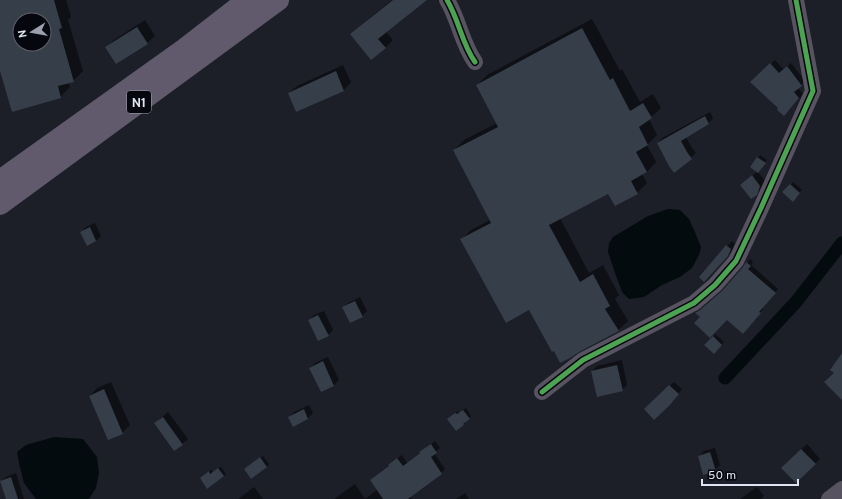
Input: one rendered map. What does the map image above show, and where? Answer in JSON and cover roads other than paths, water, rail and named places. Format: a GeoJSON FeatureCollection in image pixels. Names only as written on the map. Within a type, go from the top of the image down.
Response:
{"type":"FeatureCollection","features":[{"type":"Feature","properties":{"kind":"highway","name":"N1"},"geometry":{"type":"LineString","coordinates":[[0,181],[185,49],[248,0]]}},
{"type":"Feature","properties":{"kind":"highway","name":"N1"},"geometry":{"type":"LineString","coordinates":[[0,204],[278,0]]}},
{"type":"Feature","properties":{"kind":"street"},"geometry":{"type":"LineString","coordinates":[[447,0],[452,8],[469,54],[475,62]]}},
{"type":"Feature","properties":{"kind":"street"},"geometry":{"type":"LineString","coordinates":[[542,392],[583,360],[694,303],[715,286],[736,261],[762,208],[813,91],[796,0]]}},
{"type":"Feature","properties":{"kind":"street"},"geometry":{"type":"LineString","coordinates":[[829,499],[842,488]]}},
{"type":"Feature","properties":{"kind":"waterway"},"geometry":{"type":"LineString","coordinates":[[725,378],[796,302],[842,243]]}}]}
